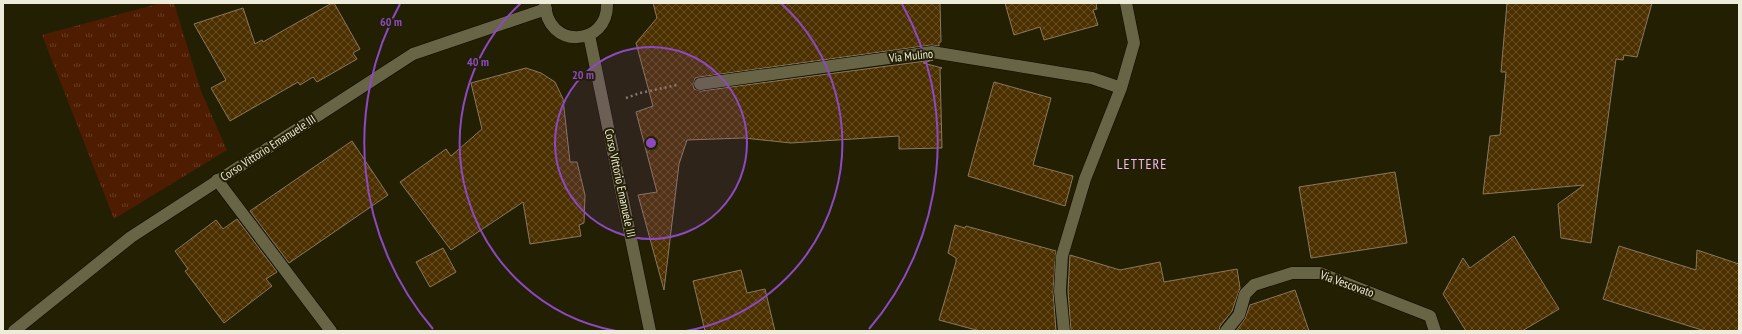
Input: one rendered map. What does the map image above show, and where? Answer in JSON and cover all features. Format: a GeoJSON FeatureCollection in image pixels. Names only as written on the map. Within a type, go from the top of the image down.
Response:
{"type":"FeatureCollection","features":[{"type":"Feature","properties":{"kind":"street"},"geometry":{"type":"LineString","coordinates":[[546,6],[547,18],[555,30],[566,36],[574,38],[589,35],[602,24],[607,11],[607,3]]}},
{"type":"Feature","properties":{"kind":"street"},"geometry":{"type":"LineString","coordinates":[[1064,331],[1060,291],[1062,256],[1085,179],[1121,88],[1134,43],[1126,3]]}},
{"type":"Feature","properties":{"kind":"street","name":"Corso Vittorio Emanuele III"},"geometry":{"type":"LineString","coordinates":[[14,331],[131,237],[413,54],[546,6]]}},
{"type":"Feature","properties":{"kind":"street","name":"Corso Vittorio Emanuele III"},"geometry":{"type":"LineString","coordinates":[[589,35],[650,331]]}},
{"type":"Feature","properties":{"kind":"street","name":"Via Mulino"},"geometry":{"type":"LineString","coordinates":[[700,84],[932,52],[1092,78],[1121,88]]}},
{"type":"Feature","properties":{"kind":"street"},"geometry":{"type":"LineString","coordinates":[[217,180],[331,331]]}},
{"type":"Feature","properties":{"kind":"street","name":"Via Vescovato"},"geometry":{"type":"LineString","coordinates":[[1226,331],[1232,327],[1239,315],[1245,294],[1254,285],[1292,273],[1320,273],[1430,316],[1435,331]]}},
{"type":"Feature","properties":{"kind":"path"},"geometry":{"type":"LineString","coordinates":[[604,106],[640,93],[669,86],[700,84]]}},
{"type":"Feature","properties":{"kind":"green space"},"geometry":{"type":"Polygon","coordinates":[[[161,3],[174,3],[201,91],[227,150],[114,219],[42,35],[161,3]]]}},
{"type":"Feature","properties":{"kind":"building"},"geometry":{"type":"Polygon","coordinates":[[[334,3],[360,49],[353,53],[357,59],[317,82],[313,77],[300,85],[298,82],[230,121],[211,88],[226,80],[194,24],[243,8],[255,44],[262,40],[263,42],[334,3]]]}},
{"type":"Feature","properties":{"kind":"building"},"geometry":{"type":"Polygon","coordinates":[[[653,3],[940,3],[941,42],[939,42],[939,46],[931,45],[699,77],[695,78],[693,85],[694,89],[701,91],[933,60],[923,63],[942,68],[940,69],[942,148],[899,149],[899,136],[791,143],[744,138],[687,140],[679,164],[664,290],[638,195],[657,192],[636,112],[653,106],[636,43],[657,18],[653,3]]]}},
{"type":"Feature","properties":{"kind":"building"},"geometry":{"type":"Polygon","coordinates":[[[1005,3],[1096,3],[1097,9],[1093,10],[1098,25],[1044,40],[1040,27],[1014,35],[1005,3]]]}},
{"type":"Feature","properties":{"kind":"building"},"geometry":{"type":"Polygon","coordinates":[[[1507,3],[1652,3],[1637,57],[1624,55],[1623,60],[1616,59],[1591,243],[1561,238],[1558,204],[1584,185],[1483,194],[1490,136],[1500,135],[1506,72],[1501,72],[1507,3]]]}},
{"type":"Feature","properties":{"kind":"building"},"geometry":{"type":"Polygon","coordinates":[[[526,68],[541,73],[555,82],[563,99],[570,162],[577,162],[585,195],[584,223],[579,225],[581,236],[530,244],[523,202],[451,250],[400,182],[446,149],[451,156],[482,129],[471,83],[526,68]]]}},
{"type":"Feature","properties":{"kind":"building"},"geometry":{"type":"Polygon","coordinates":[[[994,82],[1051,98],[1033,165],[1073,176],[1065,206],[968,176],[994,82]]]}},
{"type":"Feature","properties":{"kind":"building"},"geometry":{"type":"Polygon","coordinates":[[[352,141],[388,195],[289,263],[250,211],[352,141]]]}},
{"type":"Feature","properties":{"kind":"building"},"geometry":{"type":"Polygon","coordinates":[[[1395,172],[1407,243],[1311,258],[1299,187],[1395,172]]]}},
{"type":"Feature","properties":{"kind":"building"},"geometry":{"type":"Polygon","coordinates":[[[237,219],[277,272],[266,279],[272,286],[224,323],[185,271],[188,269],[175,251],[216,220],[223,229],[237,219]]]}},
{"type":"Feature","properties":{"kind":"building"},"geometry":{"type":"Polygon","coordinates":[[[955,225],[965,228],[966,226],[1056,251],[1053,291],[1056,331],[980,331],[939,320],[956,262],[956,258],[948,253],[955,225]]]}},
{"type":"Feature","properties":{"kind":"building"},"geometry":{"type":"Polygon","coordinates":[[[1514,236],[1559,309],[1522,331],[1466,331],[1443,294],[1463,258],[1470,268],[1514,236]]]}},
{"type":"Feature","properties":{"kind":"building"},"geometry":{"type":"Polygon","coordinates":[[[1619,246],[1696,270],[1697,250],[1739,264],[1739,331],[1705,331],[1603,299],[1619,246]]]}},
{"type":"Feature","properties":{"kind":"building"},"geometry":{"type":"Polygon","coordinates":[[[443,248],[456,272],[430,287],[416,262],[443,248]]]}},
{"type":"Feature","properties":{"kind":"building"},"geometry":{"type":"Polygon","coordinates":[[[1070,255],[1120,270],[1160,262],[1164,282],[1237,269],[1240,288],[1232,311],[1220,326],[1219,331],[1071,331],[1068,291],[1070,255]]]}},
{"type":"Feature","properties":{"kind":"building"},"geometry":{"type":"Polygon","coordinates":[[[741,270],[747,293],[765,289],[775,331],[705,331],[693,281],[741,270]]]}},
{"type":"Feature","properties":{"kind":"building"},"geometry":{"type":"Polygon","coordinates":[[[1295,290],[1309,331],[1236,331],[1245,319],[1250,305],[1295,290]]]}},
{"type":"Feature","properties":{"kind":"district","name":"LETTERE"},"geometry":{"type":"Point","coordinates":[1142,164]}}]}
